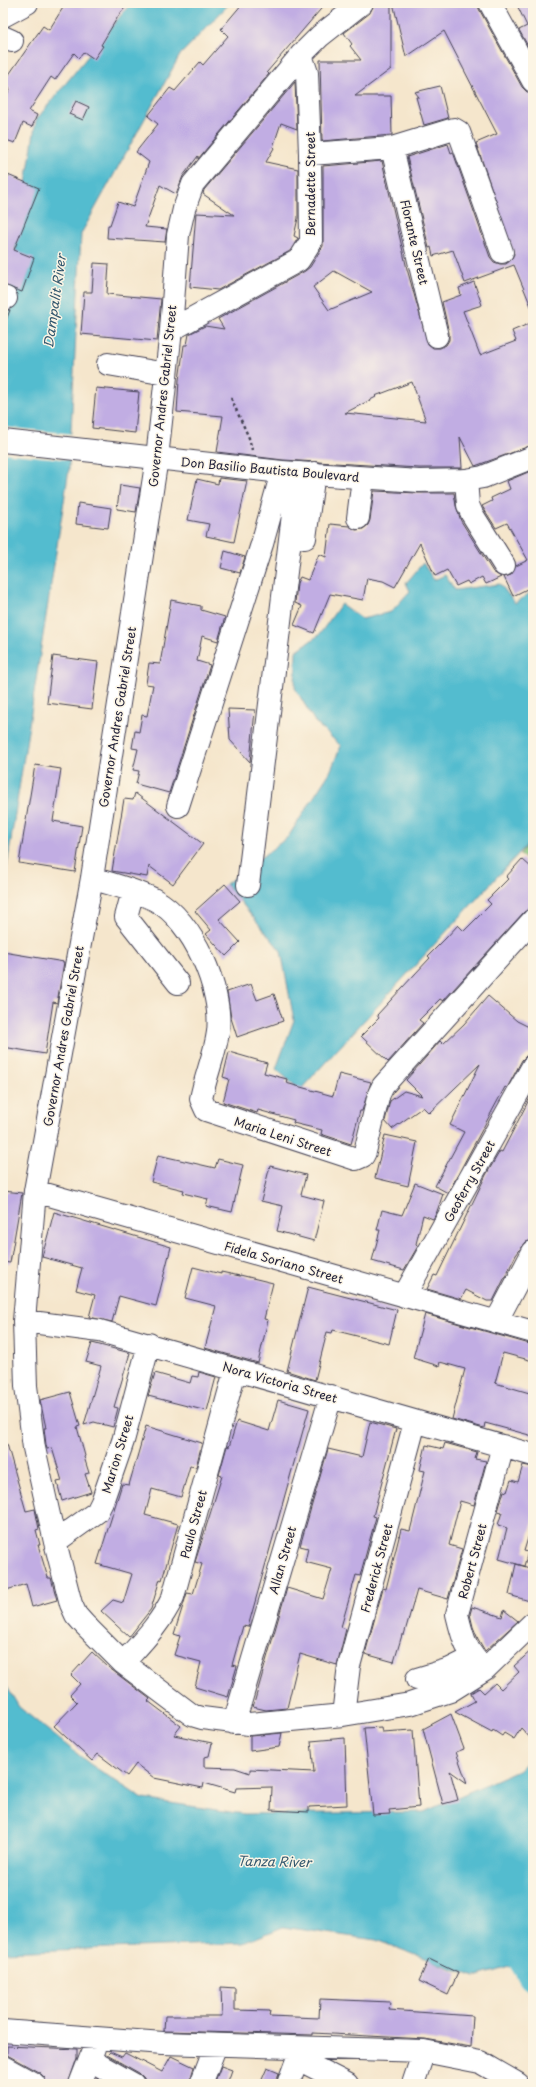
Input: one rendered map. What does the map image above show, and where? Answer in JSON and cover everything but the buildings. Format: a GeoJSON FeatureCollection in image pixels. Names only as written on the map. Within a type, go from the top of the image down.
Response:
{"type":"FeatureCollection","features":[{"type":"Feature","properties":{"kind":"street"},"geometry":{"type":"LineString","coordinates":[[3,16],[27,3]]}},
{"type":"Feature","properties":{"kind":"street","name":"Governor Andres Gabriel Street"},"geometry":{"type":"LineString","coordinates":[[362,3],[320,36],[301,56],[193,184],[178,235],[171,330],[157,458],[92,878],[35,1191],[24,1321],[26,1386],[34,1448],[55,1542],[71,1604],[76,1615],[122,1663],[192,1715],[234,1723],[249,1724],[286,1722],[343,1715],[410,1704],[450,1691],[479,1663],[532,1627]]}},
{"type":"Feature","properties":{"kind":"street"},"geometry":{"type":"LineString","coordinates":[[490,3],[533,81]]}},
{"type":"Feature","properties":{"kind":"street","name":"Bernadette Street"},"geometry":{"type":"LineString","coordinates":[[171,330],[299,260],[311,241],[307,73],[301,56]]}},
{"type":"Feature","properties":{"kind":"street"},"geometry":{"type":"LineString","coordinates":[[310,154],[392,148],[454,129],[459,132],[502,252]]}},
{"type":"Feature","properties":{"kind":"street","name":"Florante Street"},"geometry":{"type":"LineString","coordinates":[[392,148],[437,336]]}},
{"type":"Feature","properties":{"kind":"street"},"geometry":{"type":"LineString","coordinates":[[108,364],[166,374]]}},
{"type":"Feature","properties":{"kind":"street","name":"Don Basilio Bautista Boulevard"},"geometry":{"type":"LineString","coordinates":[[3,441],[298,473],[419,481],[466,480],[483,477],[533,457]]}},
{"type":"Feature","properties":{"kind":"street"},"geometry":{"type":"LineString","coordinates":[[298,473],[301,569]]}},
{"type":"Feature","properties":{"kind":"street"},"geometry":{"type":"LineString","coordinates":[[178,806],[262,544],[298,473]]}},
{"type":"Feature","properties":{"kind":"street"},"geometry":{"type":"LineString","coordinates":[[248,885],[298,473]]}},
{"type":"Feature","properties":{"kind":"street"},"geometry":{"type":"LineString","coordinates":[[358,518],[363,478]]}},
{"type":"Feature","properties":{"kind":"street"},"geometry":{"type":"LineString","coordinates":[[466,480],[468,504],[472,514],[504,565]]}},
{"type":"Feature","properties":{"kind":"street","name":"Maria Leni Street"},"geometry":{"type":"LineString","coordinates":[[92,878],[156,900],[168,909],[179,920],[192,939],[209,973],[214,989],[218,1030],[201,1099],[206,1110],[356,1159],[363,1156],[365,1152],[379,1094],[383,1086],[533,920]]}},
{"type":"Feature","properties":{"kind":"street"},"geometry":{"type":"LineString","coordinates":[[133,891],[126,917],[178,983]]}},
{"type":"Feature","properties":{"kind":"street","name":"Geoferry Street"},"geometry":{"type":"LineString","coordinates":[[404,1296],[533,1066]]}},
{"type":"Feature","properties":{"kind":"street","name":"Fidela Soriano Street"},"geometry":{"type":"LineString","coordinates":[[35,1191],[533,1332]]}},
{"type":"Feature","properties":{"kind":"street"},"geometry":{"type":"LineString","coordinates":[[496,1322],[533,1252]]}},
{"type":"Feature","properties":{"kind":"street","name":"Nora Victoria Street"},"geometry":{"type":"LineString","coordinates":[[24,1321],[100,1331],[533,1455]]}},
{"type":"Feature","properties":{"kind":"street","name":"Marion Street"},"geometry":{"type":"LineString","coordinates":[[55,1542],[97,1512],[102,1502],[123,1441],[149,1344]]}},
{"type":"Feature","properties":{"kind":"street","name":"Paulo Street"},"geometry":{"type":"LineString","coordinates":[[122,1663],[155,1628],[165,1614],[173,1597],[235,1370]]}},
{"type":"Feature","properties":{"kind":"street","name":"Allan Street"},"geometry":{"type":"LineString","coordinates":[[234,1723],[331,1396]]}},
{"type":"Feature","properties":{"kind":"street","name":"Frederick Street"},"geometry":{"type":"LineString","coordinates":[[343,1715],[349,1666],[415,1422]]}},
{"type":"Feature","properties":{"kind":"street","name":"Robert Street"},"geometry":{"type":"LineString","coordinates":[[479,1663],[463,1638],[458,1614],[503,1446]]}},
{"type":"Feature","properties":{"kind":"street"},"geometry":{"type":"LineString","coordinates":[[417,1679],[450,1669],[479,1663]]}},
{"type":"Feature","properties":{"kind":"street"},"geometry":{"type":"LineString","coordinates":[[3,2031],[98,2039],[216,2046],[300,2054],[339,2048],[424,2051],[480,2062],[518,2084]]}},
{"type":"Feature","properties":{"kind":"street"},"geometry":{"type":"LineString","coordinates":[[80,2084],[98,2039]]}},
{"type":"Feature","properties":{"kind":"street"},"geometry":{"type":"LineString","coordinates":[[201,2084],[216,2046]]}},
{"type":"Feature","properties":{"kind":"street"},"geometry":{"type":"LineString","coordinates":[[413,2084],[424,2051]]}},
{"type":"Feature","properties":{"kind":"street"},"geometry":{"type":"LineString","coordinates":[[288,2084],[300,2054]]}},
{"type":"Feature","properties":{"kind":"street"},"geometry":{"type":"LineString","coordinates":[[300,2054],[347,2084]]}},
{"type":"Feature","properties":{"kind":"street"},"geometry":{"type":"LineString","coordinates":[[90,2060],[134,2084]]}},
{"type":"Feature","properties":{"kind":"street"},"geometry":{"type":"LineString","coordinates":[[3,2067],[34,2084]]}},
{"type":"Feature","properties":{"kind":"path"},"geometry":{"type":"LineString","coordinates":[[230,398],[250,438],[252,449],[250,468]]}},
{"type":"Feature","properties":{"kind":"green space"},"geometry":{"type":"Polygon","coordinates":[[[533,838],[533,865],[520,854],[533,838]]]}},
{"type":"Feature","properties":{"kind":"water","name":"Dampalit River"},"geometry":{"type":"Polygon","coordinates":[[[131,3],[230,3],[180,55],[81,234],[69,469],[3,891],[3,330],[36,120],[131,3]]]}},
{"type":"Feature","properties":{"kind":"water"},"geometry":{"type":"Polygon","coordinates":[[[423,563],[434,580],[445,575],[455,590],[500,584],[515,603],[533,591],[533,838],[300,1090],[276,1069],[294,1020],[281,951],[226,884],[288,837],[330,772],[341,746],[315,722],[295,688],[296,651],[319,635],[341,604],[362,619],[391,612],[410,591],[406,583],[423,563]]]}},
{"type":"Feature","properties":{"kind":"water","name":"Tanza River"},"geometry":{"type":"Polygon","coordinates":[[[3,1680],[19,1707],[90,1764],[143,1799],[244,1814],[424,1812],[518,1770],[533,1756],[533,1960],[475,1977],[376,1940],[283,1927],[243,1943],[3,1952],[3,1680]]]}},
{"type":"Feature","properties":{"kind":"pier"},"geometry":{"type":"Polygon","coordinates":[[[3,427],[73,434],[72,460],[3,453],[3,427]]]}},
{"type":"Feature","properties":{"kind":"waterway"},"geometry":{"type":"LineString","coordinates":[[524,1961],[533,1976]]}}]}
